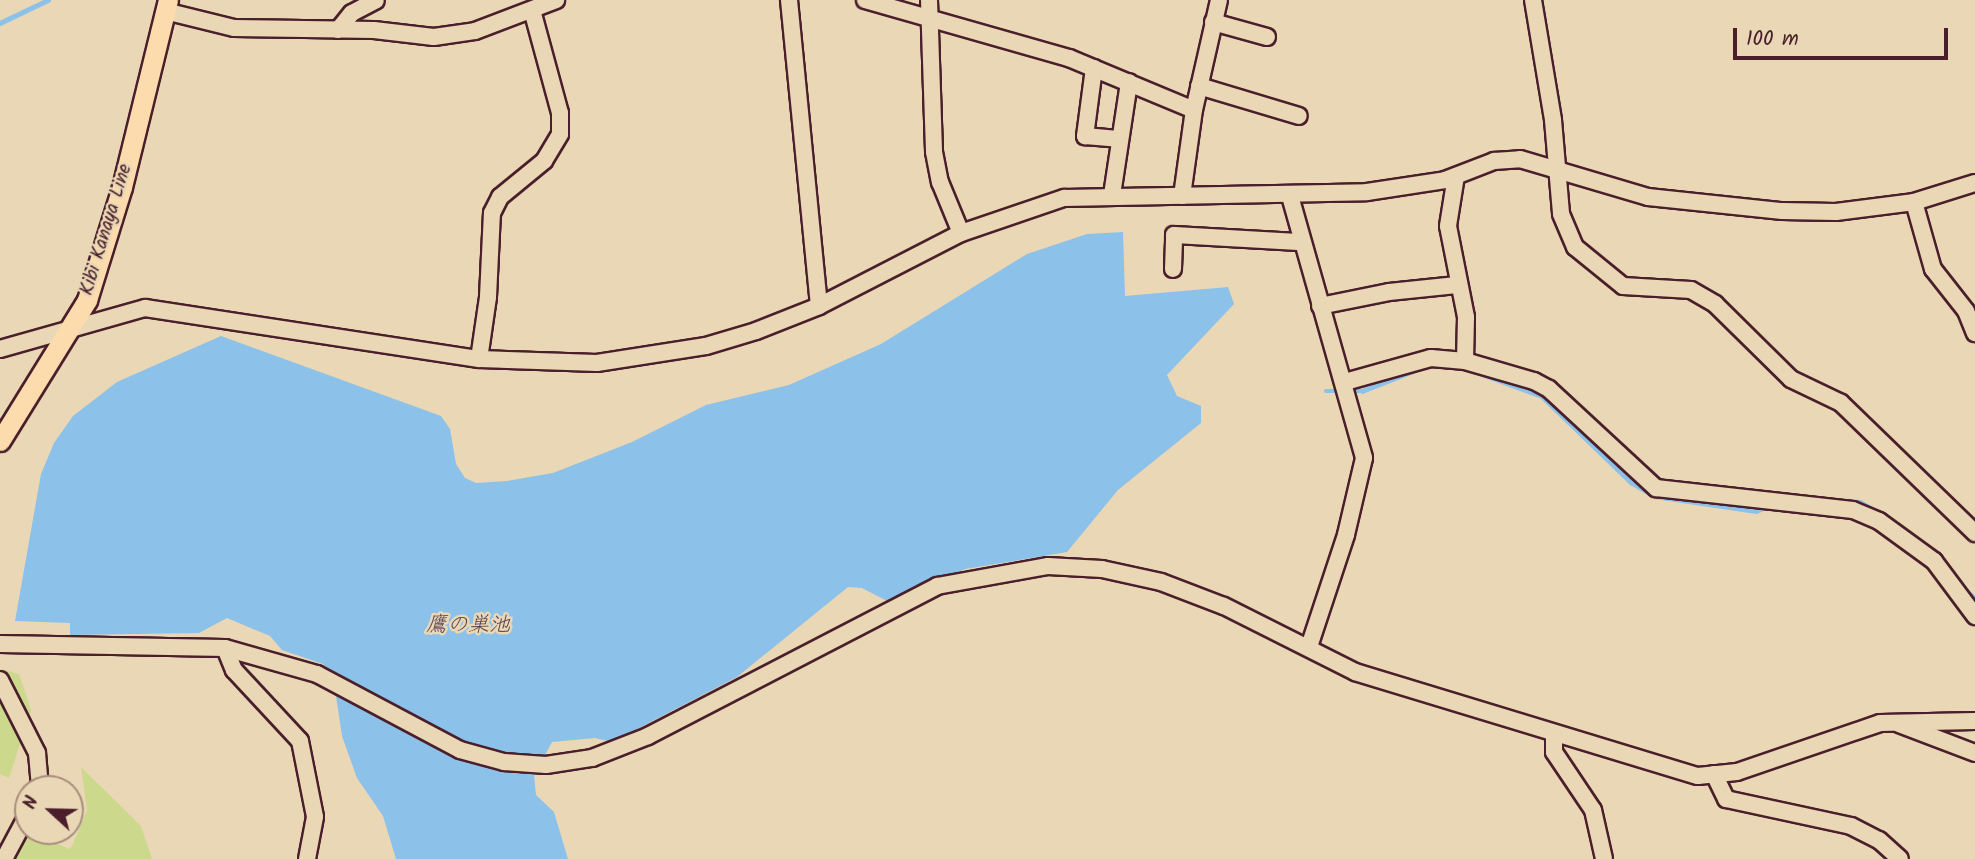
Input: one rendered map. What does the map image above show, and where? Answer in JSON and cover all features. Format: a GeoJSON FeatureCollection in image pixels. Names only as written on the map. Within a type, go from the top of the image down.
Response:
{"type":"FeatureCollection","features":[{"type":"Feature","properties":{"kind":"main road","name":"Kibi Kanaya Line"},"geometry":{"type":"LineString","coordinates":[[0,440],[87,300],[109,233],[167,5]]}},
{"type":"Feature","properties":{"kind":"street"},"geometry":{"type":"LineString","coordinates":[[338,30],[352,13],[376,0]]}},
{"type":"Feature","properties":{"kind":"street"},"geometry":{"type":"LineString","coordinates":[[167,5],[234,28],[338,30],[434,37],[475,31],[556,0]]}},
{"type":"Feature","properties":{"kind":"street"},"geometry":{"type":"LineString","coordinates":[[789,0],[819,306]]}},
{"type":"Feature","properties":{"kind":"street"},"geometry":{"type":"LineString","coordinates":[[864,0],[1094,68],[1194,110]]}},
{"type":"Feature","properties":{"kind":"street"},"geometry":{"type":"LineString","coordinates":[[929,0],[934,152],[940,182],[961,233]]}},
{"type":"Feature","properties":{"kind":"street"},"geometry":{"type":"LineString","coordinates":[[1182,196],[1194,110],[1219,0]]}},
{"type":"Feature","properties":{"kind":"street"},"geometry":{"type":"LineString","coordinates":[[1533,0],[1553,120],[1554,166],[1561,214],[1575,247],[1623,286],[1690,290],[1715,304],[1791,379],[1840,403],[1975,533]]}},
{"type":"Feature","properties":{"kind":"street"},"geometry":{"type":"LineString","coordinates":[[479,359],[488,297],[492,212],[500,197],[553,151],[560,134],[560,113],[532,10]]}},
{"type":"Feature","properties":{"kind":"street"},"geometry":{"type":"LineString","coordinates":[[1213,22],[1267,37]]}},
{"type":"Feature","properties":{"kind":"street"},"geometry":{"type":"LineString","coordinates":[[1094,68],[1085,136],[1118,139]]}},
{"type":"Feature","properties":{"kind":"street"},"geometry":{"type":"LineString","coordinates":[[1112,195],[1118,139],[1129,82]]}},
{"type":"Feature","properties":{"kind":"street"},"geometry":{"type":"LineString","coordinates":[[1199,86],[1299,116]]}},
{"type":"Feature","properties":{"kind":"street"},"geometry":{"type":"LineString","coordinates":[[0,349],[145,308],[479,359],[597,363],[706,346],[819,306],[961,233],[1064,198],[1112,195],[1290,197],[1367,192],[1456,176],[1494,160],[1520,159],[1554,166],[1648,197],[1836,212],[1914,202],[1975,183]]}},
{"type":"Feature","properties":{"kind":"street"},"geometry":{"type":"LineString","coordinates":[[1456,176],[1448,226],[1457,285],[1466,317],[1465,361]]}},
{"type":"Feature","properties":{"kind":"street"},"geometry":{"type":"LineString","coordinates":[[1290,197],[1299,242],[1345,382],[1363,462],[1346,535],[1309,647]]}},
{"type":"Feature","properties":{"kind":"street"},"geometry":{"type":"LineString","coordinates":[[1914,202],[1933,269],[1966,312],[1975,333]]}},
{"type":"Feature","properties":{"kind":"street"},"geometry":{"type":"LineString","coordinates":[[1173,269],[1174,235],[1299,242]]}},
{"type":"Feature","properties":{"kind":"street"},"geometry":{"type":"LineString","coordinates":[[1320,306],[1389,292],[1457,285]]}},
{"type":"Feature","properties":{"kind":"street"},"geometry":{"type":"LineString","coordinates":[[1345,382],[1431,358],[1465,361],[1549,389],[1656,488],[1853,510],[1879,521],[1934,561],[1975,616]]}},
{"type":"Feature","properties":{"kind":"street"},"geometry":{"type":"LineString","coordinates":[[0,644],[225,648],[317,674],[460,750],[504,762],[546,765],[592,758],[648,736],[937,586],[1002,571],[1048,566],[1102,569],[1161,582],[1309,647],[1355,673],[1666,769],[1714,774],[1737,772],[1843,732],[1894,722],[1975,721]]}},
{"type":"Feature","properties":{"kind":"street"},"geometry":{"type":"LineString","coordinates":[[225,648],[234,670],[300,741],[314,817],[307,859]]}},
{"type":"Feature","properties":{"kind":"street"},"geometry":{"type":"LineString","coordinates":[[0,680],[37,753],[39,775]]}},
{"type":"Feature","properties":{"kind":"street"},"geometry":{"type":"LineString","coordinates":[[1894,722],[1975,753]]}},
{"type":"Feature","properties":{"kind":"street"},"geometry":{"type":"LineString","coordinates":[[1554,736],[1554,752],[1593,810],[1604,859]]}},
{"type":"Feature","properties":{"kind":"street"},"geometry":{"type":"LineString","coordinates":[[1714,774],[1718,790],[1726,799],[1852,826],[1879,840],[1900,859]]}},
{"type":"Feature","properties":{"kind":"street"},"geometry":{"type":"LineString","coordinates":[[4,859],[14,840]]}},
{"type":"Feature","properties":{"kind":"green space"},"geometry":{"type":"Polygon","coordinates":[[[0,669],[19,674],[31,710],[9,778],[0,774],[0,669]]]}},
{"type":"Feature","properties":{"kind":"green space"},"geometry":{"type":"Polygon","coordinates":[[[81,767],[141,826],[152,859],[10,859],[20,845],[60,845],[69,849],[72,845],[84,845],[84,817],[87,810],[81,767]]]}},
{"type":"Feature","properties":{"kind":"water","name":"鷹の巣池"},"geometry":{"type":"Polygon","coordinates":[[[1123,232],[1125,296],[1228,287],[1234,304],[1167,375],[1177,396],[1201,406],[1201,423],[1118,490],[1067,552],[965,569],[889,602],[862,588],[848,587],[737,677],[612,742],[595,738],[552,742],[534,775],[536,795],[554,812],[568,859],[396,859],[383,816],[357,778],[342,736],[333,676],[323,664],[282,650],[270,636],[227,618],[199,633],[70,635],[70,623],[15,621],[41,474],[54,443],[73,416],[117,382],[221,336],[441,416],[450,429],[456,464],[465,478],[476,483],[507,481],[553,473],[632,442],[706,405],[789,385],[881,344],[1027,254],[1087,234],[1123,232]]]}},
{"type":"Feature","properties":{"kind":"waterway"},"geometry":{"type":"LineString","coordinates":[[0,23],[48,0]]}},
{"type":"Feature","properties":{"kind":"waterway"},"geometry":{"type":"LineString","coordinates":[[1326,391],[1362,391],[1415,370]]}},
{"type":"Feature","properties":{"kind":"waterway"},"geometry":{"type":"LineString","coordinates":[[1485,375],[1542,396],[1631,482],[1655,496],[1756,511],[1768,506]]}},
{"type":"Feature","properties":{"kind":"waterway"},"geometry":{"type":"LineString","coordinates":[[1785,498],[1860,502],[1884,516]]}},
{"type":"Feature","properties":{"kind":"waterway"},"geometry":{"type":"LineString","coordinates":[[1939,557],[1955,577]]}},
{"type":"Feature","properties":{"kind":"waterway"},"geometry":{"type":"LineString","coordinates":[[1961,587],[1975,598]]}}]}
